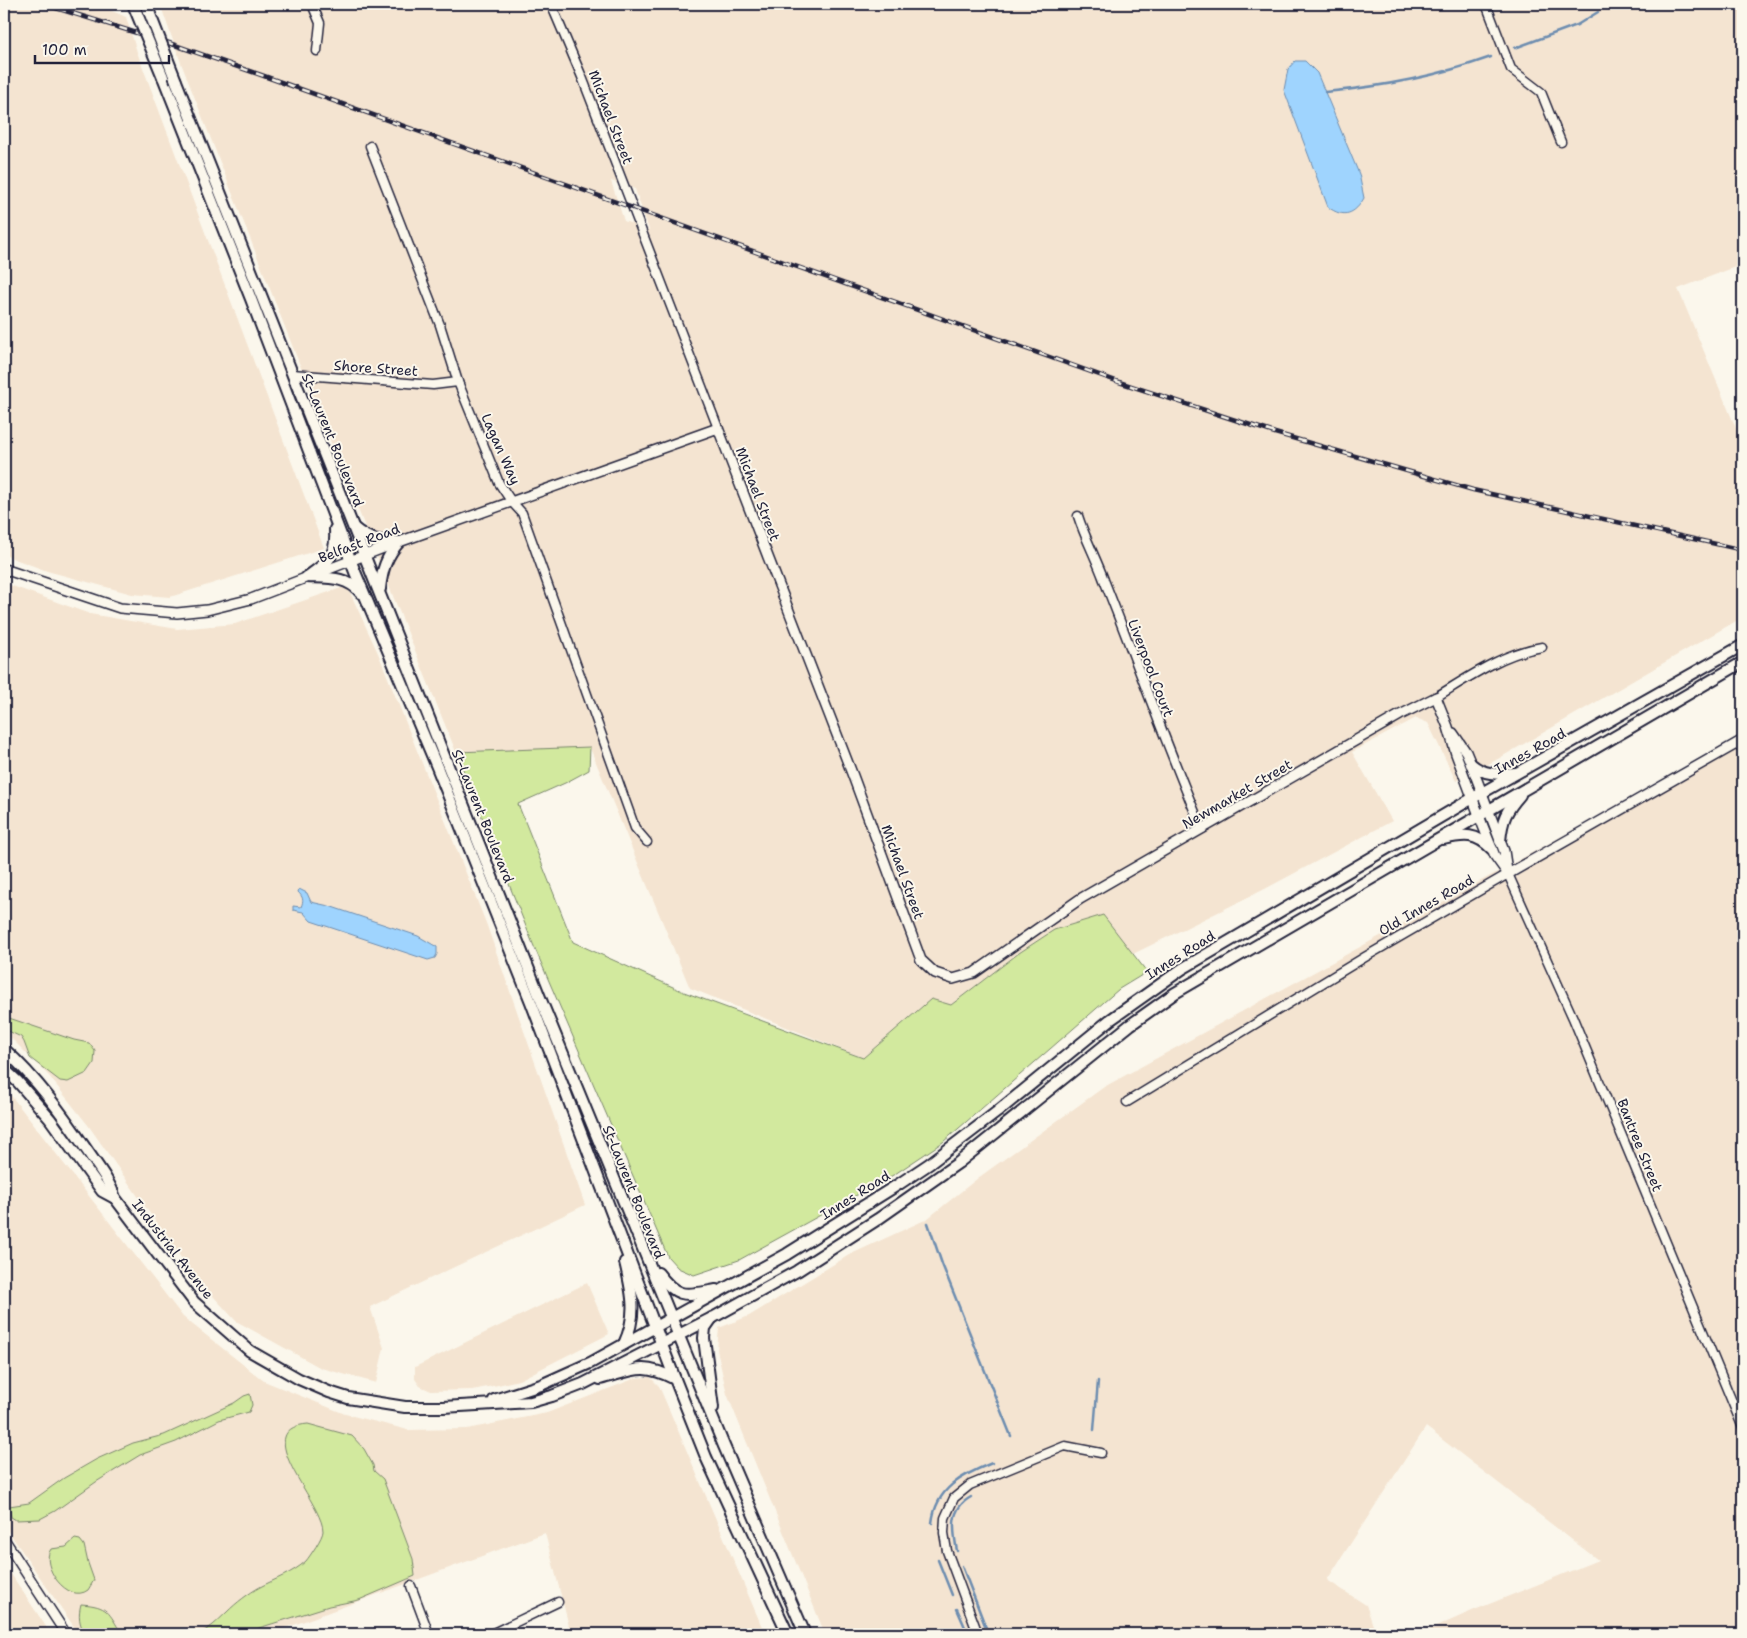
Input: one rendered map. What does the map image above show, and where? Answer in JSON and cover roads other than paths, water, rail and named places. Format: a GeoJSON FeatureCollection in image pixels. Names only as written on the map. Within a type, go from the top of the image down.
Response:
{"type":"FeatureCollection","features":[{"type":"Feature","properties":{"kind":"main road","name":"St-Laurent Boulevard"},"geometry":{"type":"LineString","coordinates":[[133,4],[252,300],[365,597],[437,766],[531,1002],[675,1379],[706,1456],[788,1634]]}},
{"type":"Feature","properties":{"kind":"main road","name":"St-Laurent Boulevard"},"geometry":{"type":"LineString","coordinates":[[146,4],[543,1005],[753,1517],[805,1634]]}},
{"type":"Feature","properties":{"kind":"main road"},"geometry":{"type":"LineString","coordinates":[[307,577],[328,562],[334,553],[336,538],[334,518]]}},
{"type":"Feature","properties":{"kind":"main road"},"geometry":{"type":"LineString","coordinates":[[352,526],[370,539],[399,542]]}},
{"type":"Feature","properties":{"kind":"main road"},"geometry":{"type":"LineString","coordinates":[[380,593],[384,564],[399,542]]}},
{"type":"Feature","properties":{"kind":"main road"},"geometry":{"type":"LineString","coordinates":[[307,577],[345,580],[355,585],[365,597]]}},
{"type":"Feature","properties":{"kind":"main road","name":"Innes Road"},"geometry":{"type":"LineString","coordinates":[[656,1326],[787,1254],[922,1169],[991,1117],[1090,1035],[1170,976],[1478,796],[1743,645]]}},
{"type":"Feature","properties":{"kind":"main road","name":"Innes Road"},"geometry":{"type":"LineString","coordinates":[[662,1342],[714,1317],[797,1271],[883,1216],[983,1144],[1130,1025],[1175,993],[1743,662]]}},
{"type":"Feature","properties":{"kind":"main road"},"geometry":{"type":"LineString","coordinates":[[1471,764],[1478,770],[1488,774],[1520,773]]}},
{"type":"Feature","properties":{"kind":"main road"},"geometry":{"type":"LineString","coordinates":[[1500,841],[1502,822],[1507,811],[1528,787]]}},
{"type":"Feature","properties":{"kind":"main road"},"geometry":{"type":"LineString","coordinates":[[1435,840],[1469,835],[1479,838],[1492,849]]}},
{"type":"Feature","properties":{"kind":"main road","name":"Industrial Avenue"},"geometry":{"type":"LineString","coordinates":[[4,1049],[26,1069],[65,1117],[110,1185],[115,1198],[194,1302],[250,1351],[300,1379],[329,1392],[348,1398],[384,1404],[443,1408],[531,1402],[583,1384],[662,1342]]}},
{"type":"Feature","properties":{"kind":"main road","name":"Industrial Avenue"},"geometry":{"type":"LineString","coordinates":[[4,1069],[18,1082],[50,1119],[102,1191],[115,1198]]}},
{"type":"Feature","properties":{"kind":"main road"},"geometry":{"type":"LineString","coordinates":[[619,1231],[631,1289],[632,1305],[632,1323],[624,1344]]}},
{"type":"Feature","properties":{"kind":"main road"},"geometry":{"type":"LineString","coordinates":[[647,1259],[668,1287],[679,1293],[695,1294],[727,1288]]}},
{"type":"Feature","properties":{"kind":"main road"},"geometry":{"type":"LineString","coordinates":[[714,1317],[705,1328],[704,1338],[715,1424]]}},
{"type":"Feature","properties":{"kind":"main road","name":"Industrial Avenue"},"geometry":{"type":"LineString","coordinates":[[486,1404],[566,1375],[656,1326]]}},
{"type":"Feature","properties":{"kind":"main road"},"geometry":{"type":"LineString","coordinates":[[583,1384],[645,1368],[653,1369],[675,1379]]}},
{"type":"Feature","properties":{"kind":"street"},"geometry":{"type":"LineString","coordinates":[[312,4],[320,23],[317,51]]}},
{"type":"Feature","properties":{"kind":"street","name":"Michael Street"},"geometry":{"type":"LineString","coordinates":[[552,4],[850,768],[921,960],[935,973],[953,979]]}},
{"type":"Feature","properties":{"kind":"street"},"geometry":{"type":"LineString","coordinates":[[1486,4],[1512,69],[1540,92],[1561,142]]}},
{"type":"Feature","properties":{"kind":"street","name":"Lagan Way"},"geometry":{"type":"LineString","coordinates":[[370,146],[440,325],[458,382],[499,483],[511,501],[522,512],[635,828],[647,842]]}},
{"type":"Feature","properties":{"kind":"street","name":"Shore Street"},"geometry":{"type":"LineString","coordinates":[[292,374],[433,385],[458,382]]}},
{"type":"Feature","properties":{"kind":"street","name":"Belfast Road"},"geometry":{"type":"LineString","coordinates":[[4,569],[120,608],[177,613],[207,610],[251,599],[399,542],[718,428]]}},
{"type":"Feature","properties":{"kind":"street","name":"Liverpool Court"},"geometry":{"type":"LineString","coordinates":[[1078,516],[1175,765],[1202,829]]}},
{"type":"Feature","properties":{"kind":"street","name":"Newmarket Street"},"geometry":{"type":"LineString","coordinates":[[953,979],[974,972],[1080,899],[1400,715],[1506,657],[1528,649],[1542,647]]}},
{"type":"Feature","properties":{"kind":"street","name":"Bantree Street"},"geometry":{"type":"LineString","coordinates":[[1436,697],[1448,726],[1456,754],[1478,796]]}},
{"type":"Feature","properties":{"kind":"street","name":"Bantree Street"},"geometry":{"type":"LineString","coordinates":[[1448,726],[1466,752],[1471,764],[1492,849],[1508,874],[1573,1018],[1743,1428]]}},
{"type":"Feature","properties":{"kind":"street","name":"Old Innes Road"},"geometry":{"type":"LineString","coordinates":[[1128,1102],[1365,956],[1743,740]]}},
{"type":"Feature","properties":{"kind":"street","name":"Bantree Street"},"geometry":{"type":"LineString","coordinates":[[1483,813],[1500,841],[1504,851],[1508,874]]}},
{"type":"Feature","properties":{"kind":"street"},"geometry":{"type":"LineString","coordinates":[[978,1634],[947,1551],[944,1533],[945,1518],[954,1498],[970,1484],[1065,1446],[1101,1453]]}},
{"type":"Feature","properties":{"kind":"street"},"geometry":{"type":"LineString","coordinates":[[4,1539],[66,1634]]}},
{"type":"Feature","properties":{"kind":"street"},"geometry":{"type":"LineString","coordinates":[[411,1586],[429,1634]]}},
{"type":"Feature","properties":{"kind":"street"},"geometry":{"type":"LineString","coordinates":[[491,1634],[558,1602]]}},
{"type":"Feature","properties":{"kind":"water"},"geometry":{"type":"Polygon","coordinates":[[[1295,61],[1305,61],[1317,73],[1359,174],[1364,198],[1357,208],[1349,213],[1339,213],[1328,207],[1284,90],[1288,69],[1295,61]]]}},
{"type":"Feature","properties":{"kind":"water"},"geometry":{"type":"Polygon","coordinates":[[[299,889],[307,893],[311,902],[329,906],[418,936],[437,947],[437,954],[435,958],[428,960],[311,921],[303,912],[293,910],[293,906],[301,907],[302,905],[301,895],[298,892],[299,889]]]}},
{"type":"Feature","properties":{"kind":"waterway"},"geometry":{"type":"LineString","coordinates":[[1515,48],[1577,25],[1598,12]]}},
{"type":"Feature","properties":{"kind":"waterway"},"geometry":{"type":"LineString","coordinates":[[1325,92],[1409,80],[1451,70],[1491,57]]}},
{"type":"Feature","properties":{"kind":"waterway"},"geometry":{"type":"LineString","coordinates":[[928,1223],[942,1264],[1011,1436]]}},
{"type":"Feature","properties":{"kind":"waterway"},"geometry":{"type":"LineString","coordinates":[[1094,1430],[1098,1381]]}},
{"type":"Feature","properties":{"kind":"waterway"},"geometry":{"type":"LineString","coordinates":[[932,1523],[934,1511],[939,1501],[952,1484],[992,1463]]}},
{"type":"Feature","properties":{"kind":"waterway"},"geometry":{"type":"LineString","coordinates":[[957,1551],[954,1521],[959,1508],[971,1497]]}},
{"type":"Feature","properties":{"kind":"waterway"},"geometry":{"type":"LineString","coordinates":[[938,1560],[952,1595]]}},
{"type":"Feature","properties":{"kind":"waterway"},"geometry":{"type":"LineString","coordinates":[[962,1566],[988,1633]]}},
{"type":"Feature","properties":{"kind":"waterway"},"geometry":{"type":"LineString","coordinates":[[957,1609],[968,1634]]}},
{"type":"Feature","properties":{"kind":"railway"},"geometry":{"type":"LineString","coordinates":[[43,4],[169,43],[264,76],[1119,382],[1275,433],[1473,490],[1743,550]]}}]}
